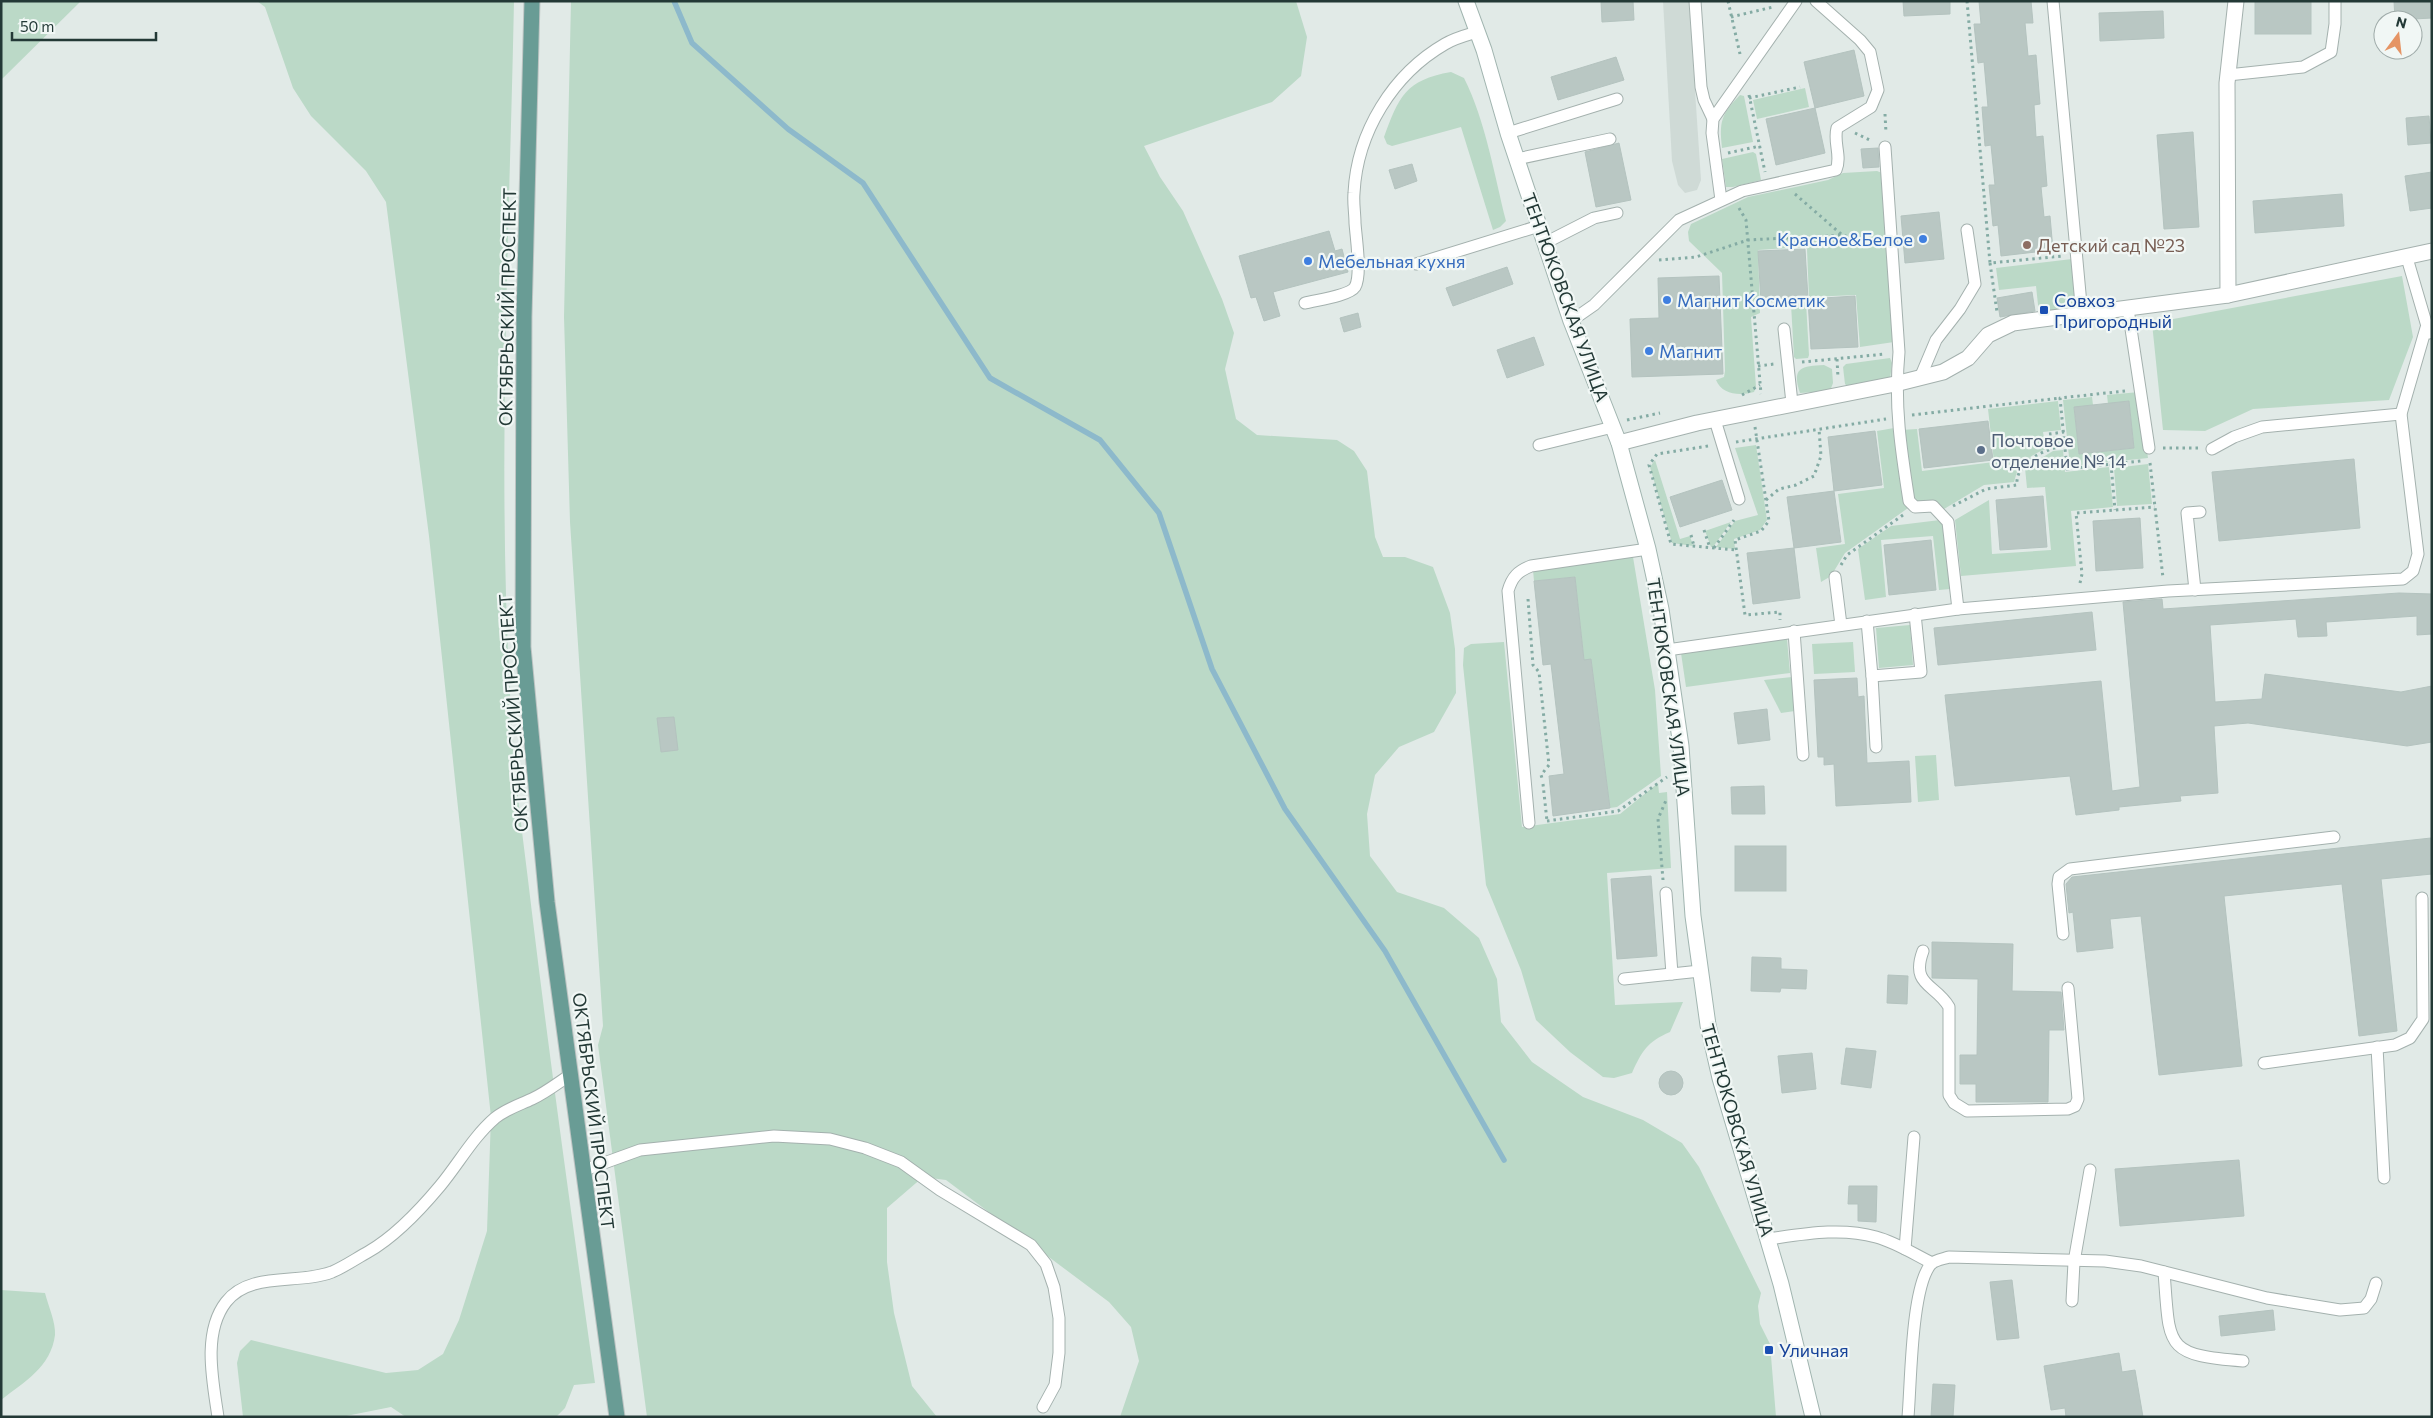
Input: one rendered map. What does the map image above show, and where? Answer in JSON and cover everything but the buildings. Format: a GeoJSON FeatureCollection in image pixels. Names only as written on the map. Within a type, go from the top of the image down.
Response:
{"type":"FeatureCollection","features":[{"type":"Feature","properties":{"kind":"main road","name":"ОКТЯБРЬСКИЙ ПРОСПЕКТ"},"geometry":{"type":"LineString","coordinates":[[532,1],[524,317],[523,647],[547,902],[582,1171],[617,1417]]}},
{"type":"Feature","properties":{"kind":"street","name":"ТЕНТЮКОВСКАЯ УЛИЦА"},"geometry":{"type":"LineString","coordinates":[[1466,1],[1539,226],[1572,321],[1619,443],[1648,549],[1668,650],[1681,746],[1693,916],[1708,1025],[1720,1078],[1790,1320],[1813,1417]]}},
{"type":"Feature","properties":{"kind":"street"},"geometry":{"type":"LineString","coordinates":[[2228,295],[2228,75],[2236,1]]}},
{"type":"Feature","properties":{"kind":"street"},"geometry":{"type":"LineString","coordinates":[[1619,443],[1715,420],[1896,384],[1943,372],[1968,358],[1988,335],[2013,323],[2228,295],[2407,258],[2432,251]]}},
{"type":"Feature","properties":{"kind":"lane"},"geometry":{"type":"LineString","coordinates":[[1695,1],[1701,87],[1704,100],[1713,119],[1715,155],[1726,198]]}},
{"type":"Feature","properties":{"kind":"lane"},"geometry":{"type":"LineString","coordinates":[[1713,119],[1796,1]]}},
{"type":"Feature","properties":{"kind":"lane"},"geometry":{"type":"LineString","coordinates":[[1572,321],[1594,305],[1679,220],[1726,198],[1836,170],[1839,162],[1834,136],[1836,128],[1871,107],[1878,90],[1870,52],[1860,40],[1816,1]]}},
{"type":"Feature","properties":{"kind":"lane"},"geometry":{"type":"LineString","coordinates":[[2053,1],[2082,315]]}},
{"type":"Feature","properties":{"kind":"lane"},"geometry":{"type":"LineString","coordinates":[[2228,75],[2303,66],[2331,52],[2335,24],[2334,1]]}},
{"type":"Feature","properties":{"kind":"lane"},"geometry":{"type":"LineString","coordinates":[[1305,303],[1350,292],[1356,286],[1358,271],[1354,193],[1356,176],[1359,159],[1370,127],[1384,101],[1407,72],[1446,43],[1477,32]]}},
{"type":"Feature","properties":{"kind":"lane"},"geometry":{"type":"LineString","coordinates":[[1508,133],[1618,99]]}},
{"type":"Feature","properties":{"kind":"lane"},"geometry":{"type":"LineString","coordinates":[[1517,159],[1610,139]]}},
{"type":"Feature","properties":{"kind":"lane"},"geometry":{"type":"LineString","coordinates":[[1884,147],[1898,352],[1896,384],[1897,417],[1909,501],[1915,507],[1933,506],[1948,522],[1958,609]]}},
{"type":"Feature","properties":{"kind":"lane"},"geometry":{"type":"LineString","coordinates":[[1545,243],[1594,218],[1617,213]]}},
{"type":"Feature","properties":{"kind":"lane"},"geometry":{"type":"LineString","coordinates":[[1416,264],[1539,226]]}},
{"type":"Feature","properties":{"kind":"lane"},"geometry":{"type":"LineString","coordinates":[[1920,378],[1936,340],[1960,309],[1975,284],[1968,230]]}},
{"type":"Feature","properties":{"kind":"lane"},"geometry":{"type":"LineString","coordinates":[[1668,650],[1958,609],[2164,591],[2403,579],[2413,571],[2418,554],[2401,414],[2429,332],[2407,258]]}},
{"type":"Feature","properties":{"kind":"lane"},"geometry":{"type":"LineString","coordinates":[[2128,309],[2149,448]]}},
{"type":"Feature","properties":{"kind":"lane"},"geometry":{"type":"LineString","coordinates":[[1784,329],[1792,404]]}},
{"type":"Feature","properties":{"kind":"lane"},"geometry":{"type":"LineString","coordinates":[[2212,449],[2234,437],[2262,427],[2401,414]]}},
{"type":"Feature","properties":{"kind":"lane"},"geometry":{"type":"LineString","coordinates":[[1715,420],[1739,499]]}},
{"type":"Feature","properties":{"kind":"lane"},"geometry":{"type":"LineString","coordinates":[[1539,445],[1613,427]]}},
{"type":"Feature","properties":{"kind":"lane"},"geometry":{"type":"LineString","coordinates":[[2194,590],[2187,513],[2200,512]]}},
{"type":"Feature","properties":{"kind":"lane"},"geometry":{"type":"LineString","coordinates":[[1529,823],[1508,591],[1511,581],[1519,571],[1531,566],[1648,549]]}},
{"type":"Feature","properties":{"kind":"lane"},"geometry":{"type":"LineString","coordinates":[[1835,577],[1841,625]]}},
{"type":"Feature","properties":{"kind":"lane"},"geometry":{"type":"LineString","coordinates":[[1872,676],[1921,672],[1915,614]]}},
{"type":"Feature","properties":{"kind":"lane"},"geometry":{"type":"LineString","coordinates":[[1867,621],[1876,747]]}},
{"type":"Feature","properties":{"kind":"lane"},"geometry":{"type":"LineString","coordinates":[[1794,631],[1803,755]]}},
{"type":"Feature","properties":{"kind":"lane"},"geometry":{"type":"LineString","coordinates":[[2063,934],[2058,884],[2059,877],[2070,869],[2334,837]]}},
{"type":"Feature","properties":{"kind":"lane"},"geometry":{"type":"LineString","coordinates":[[1666,893],[1672,974]]}},
{"type":"Feature","properties":{"kind":"lane"},"geometry":{"type":"LineString","coordinates":[[2264,1063],[2395,1045],[2410,1038],[2423,1019],[2422,898]]}},
{"type":"Feature","properties":{"kind":"lane"},"geometry":{"type":"LineString","coordinates":[[1923,952],[1919,967],[1920,974],[1924,982],[1945,1000],[1949,1007],[1950,1095],[1954,1102],[1967,1111],[2078,1108],[2068,988]]}},
{"type":"Feature","properties":{"kind":"lane"},"geometry":{"type":"LineString","coordinates":[[1624,979],[1700,971]]}},
{"type":"Feature","properties":{"kind":"lane"},"geometry":{"type":"LineString","coordinates":[[2377,1047],[2384,1178]]}},
{"type":"Feature","properties":{"kind":"lane"},"geometry":{"type":"LineString","coordinates":[[218,1417],[211,1371],[211,1349],[216,1324],[226,1302],[247,1285],[301,1279],[332,1272],[370,1250],[402,1227],[440,1186],[474,1140],[496,1118],[513,1106],[533,1098],[570,1075]]}},
{"type":"Feature","properties":{"kind":"lane"},"geometry":{"type":"LineString","coordinates":[[582,1171],[640,1150],[774,1136],[830,1139],[865,1148],[902,1162],[940,1190],[1031,1245],[1046,1264],[1054,1287],[1059,1318],[1059,1353],[1055,1385],[1043,1407]]}},
{"type":"Feature","properties":{"kind":"lane"},"geometry":{"type":"LineString","coordinates":[[1905,1249],[1914,1136]]}},
{"type":"Feature","properties":{"kind":"lane"},"geometry":{"type":"LineString","coordinates":[[2072,1301],[2074,1262],[2090,1170]]}},
{"type":"Feature","properties":{"kind":"lane"},"geometry":{"type":"LineString","coordinates":[[1768,1239],[1811,1232],[1855,1232],[1878,1237],[1932,1262],[1949,1257],[2074,1262],[2105,1261],[2141,1266],[2267,1298],[2340,1310],[2364,1308],[2371,1299],[2376,1283]]}},
{"type":"Feature","properties":{"kind":"lane"},"geometry":{"type":"LineString","coordinates":[[1908,1417],[1919,1295],[1923,1277],[1932,1262]]}},
{"type":"Feature","properties":{"kind":"lane"},"geometry":{"type":"LineString","coordinates":[[2164,1272],[2168,1327],[2173,1341],[2184,1350],[2195,1355],[2243,1361]]}},
{"type":"Feature","properties":{"kind":"path"},"geometry":{"type":"LineString","coordinates":[[1728,1],[1768,186]]}},
{"type":"Feature","properties":{"kind":"path"},"geometry":{"type":"LineString","coordinates":[[1731,16],[1796,1]]}},
{"type":"Feature","properties":{"kind":"path"},"geometry":{"type":"LineString","coordinates":[[1967,1],[1990,264],[1999,330]]}},
{"type":"Feature","properties":{"kind":"path"},"geometry":{"type":"LineString","coordinates":[[1749,98],[1800,87]]}},
{"type":"Feature","properties":{"kind":"path"},"geometry":{"type":"LineString","coordinates":[[1715,155],[1760,146]]}},
{"type":"Feature","properties":{"kind":"path"},"geometry":{"type":"LineString","coordinates":[[1782,183],[1842,235]]}},
{"type":"Feature","properties":{"kind":"path"},"geometry":{"type":"LineString","coordinates":[[1726,198],[1746,220],[1757,411],[1756,438],[1769,520],[1761,531],[1735,540],[1736,550],[1745,615],[1780,612],[1782,633]]}},
{"type":"Feature","properties":{"kind":"path"},"geometry":{"type":"LineString","coordinates":[[1636,262],[1696,257],[1748,240],[1842,235],[1892,250]]}},
{"type":"Feature","properties":{"kind":"path"},"geometry":{"type":"LineString","coordinates":[[1990,264],[2076,254]]}},
{"type":"Feature","properties":{"kind":"path"},"geometry":{"type":"LineString","coordinates":[[1788,363],[1898,352]]}},
{"type":"Feature","properties":{"kind":"path"},"geometry":{"type":"LineString","coordinates":[[1736,550],[1671,544],[1648,465],[1657,454],[1897,417],[2141,389]]}},
{"type":"Feature","properties":{"kind":"path"},"geometry":{"type":"LineString","coordinates":[[2060,398],[2067,469],[2150,461],[2164,591]]}},
{"type":"Feature","properties":{"kind":"path"},"geometry":{"type":"LineString","coordinates":[[1766,500],[1779,489],[1796,485],[1814,476],[1821,456],[1819,429]]}},
{"type":"Feature","properties":{"kind":"path"},"geometry":{"type":"LineString","coordinates":[[2049,434],[2064,432]]}},
{"type":"Feature","properties":{"kind":"path"},"geometry":{"type":"LineString","coordinates":[[1942,514],[1986,488],[2018,485],[2019,471],[2030,460],[2051,448],[2065,446]]}},
{"type":"Feature","properties":{"kind":"path"},"geometry":{"type":"LineString","coordinates":[[2149,448],[2212,449]]}},
{"type":"Feature","properties":{"kind":"path"},"geometry":{"type":"LineString","coordinates":[[2111,464],[2115,510]]}},
{"type":"Feature","properties":{"kind":"path"},"geometry":{"type":"LineString","coordinates":[[1835,577],[1846,555],[1915,507]]}},
{"type":"Feature","properties":{"kind":"path"},"geometry":{"type":"LineString","coordinates":[[2076,599],[2082,574],[2076,514],[2155,507]]}},
{"type":"Feature","properties":{"kind":"path"},"geometry":{"type":"LineString","coordinates":[[1712,548],[1734,520]]}},
{"type":"Feature","properties":{"kind":"path"},"geometry":{"type":"LineString","coordinates":[[1704,530],[1712,548]]}},
{"type":"Feature","properties":{"kind":"path"},"geometry":{"type":"LineString","coordinates":[[1691,535],[1694,546]]}},
{"type":"Feature","properties":{"kind":"path"},"geometry":{"type":"LineString","coordinates":[[1528,599],[1533,665],[1539,672],[1549,765],[1541,775],[1547,821]]}},
{"type":"Feature","properties":{"kind":"path"},"geometry":{"type":"LineString","coordinates":[[1529,823],[1618,811],[1668,777]]}},
{"type":"Feature","properties":{"kind":"path"},"geometry":{"type":"LineString","coordinates":[[1666,893],[1658,819],[1669,793]]}},
{"type":"Feature","properties":{"kind":"shaded area"},"geometry":{"type":"Polygon","coordinates":[[[1663,1],[1689,1],[1701,180],[1697,190],[1685,193],[1678,185],[1672,161],[1663,1]]]}},
{"type":"Feature","properties":{"kind":"green space"},"geometry":{"type":"Polygon","coordinates":[[[1,1],[81,1],[1,80],[1,1]]]}},
{"type":"Feature","properties":{"kind":"green space"},"geometry":{"type":"Polygon","coordinates":[[[257,1],[514,1],[504,472],[508,660],[514,754],[522,834],[554,1089],[595,1383],[574,1385],[565,1408],[556,1417],[406,1417],[391,1407],[341,1417],[243,1417],[237,1363],[240,1351],[251,1340],[386,1373],[418,1370],[443,1354],[459,1320],[487,1231],[491,1117],[429,536],[386,202],[366,171],[311,116],[293,88],[265,7],[257,1]]]}},
{"type":"Feature","properties":{"kind":"green space"},"geometry":{"type":"Polygon","coordinates":[[[571,1],[1296,1],[1307,37],[1301,76],[1272,102],[1144,146],[1160,177],[1183,211],[1222,299],[1234,333],[1225,369],[1236,419],[1257,435],[1337,440],[1354,451],[1367,471],[1375,537],[1383,557],[1405,557],[1433,567],[1450,613],[1455,649],[1456,693],[1434,732],[1399,747],[1375,775],[1367,814],[1370,856],[1397,892],[1444,908],[1479,938],[1497,979],[1501,1022],[1532,1062],[1583,1097],[1643,1120],[1682,1143],[1699,1167],[1761,1293],[1758,1306],[1760,1324],[1770,1344],[1776,1417],[1120,1417],[1139,1361],[1131,1327],[1109,1302],[946,1180],[923,1177],[887,1208],[887,1262],[894,1313],[912,1386],[937,1417],[647,1417],[598,1045],[603,1026],[570,522],[564,317],[571,1]]]}},
{"type":"Feature","properties":{"kind":"green space"},"geometry":{"type":"Polygon","coordinates":[[[1451,72],[1464,78],[1472,95],[1489,148],[1506,221],[1500,227],[1493,230],[1461,127],[1392,146],[1387,144],[1384,137],[1394,111],[1406,92],[1423,80],[1451,72]]]}},
{"type":"Feature","properties":{"kind":"green space"},"geometry":{"type":"Polygon","coordinates":[[[1805,88],[1809,107],[1757,119],[1753,100],[1805,88]]]}},
{"type":"Feature","properties":{"kind":"green space"},"geometry":{"type":"Polygon","coordinates":[[[1740,95],[1744,96],[1753,142],[1722,148],[1721,125],[1725,113],[1740,95]]]}},
{"type":"Feature","properties":{"kind":"green space"},"geometry":{"type":"Polygon","coordinates":[[[1753,152],[1756,154],[1761,180],[1726,187],[1722,159],[1753,152]]]}},
{"type":"Feature","properties":{"kind":"green space"},"geometry":{"type":"Polygon","coordinates":[[[1877,171],[1882,173],[1894,342],[1860,347],[1856,295],[1809,297],[1807,249],[1805,247],[1758,250],[1760,313],[1751,317],[1756,387],[1754,392],[1743,394],[1732,393],[1722,389],[1716,380],[1724,377],[1725,371],[1722,273],[1689,241],[1688,232],[1691,224],[1748,197],[1828,180],[1843,173],[1877,171]]]}},
{"type":"Feature","properties":{"kind":"green space"},"geometry":{"type":"Polygon","coordinates":[[[2072,259],[2078,309],[2039,314],[2036,286],[1999,290],[1996,268],[2072,259]]]}},
{"type":"Feature","properties":{"kind":"green space"},"geometry":{"type":"Polygon","coordinates":[[[2402,276],[2413,337],[2389,400],[2253,409],[2205,431],[2163,430],[2152,323],[2402,276]]]}},
{"type":"Feature","properties":{"kind":"green space"},"geometry":{"type":"Polygon","coordinates":[[[1806,302],[1809,355],[1808,358],[1796,359],[1794,357],[1791,304],[1806,302]]]}},
{"type":"Feature","properties":{"kind":"green space"},"geometry":{"type":"Polygon","coordinates":[[[1890,358],[1892,363],[1890,380],[1847,386],[1845,384],[1843,367],[1846,364],[1890,358]]]}},
{"type":"Feature","properties":{"kind":"green space"},"geometry":{"type":"Polygon","coordinates":[[[1824,365],[1832,369],[1833,383],[1830,391],[1800,393],[1797,378],[1800,370],[1804,367],[1824,365]]]}},
{"type":"Feature","properties":{"kind":"green space"},"geometry":{"type":"Polygon","coordinates":[[[2139,392],[2148,458],[2070,466],[2063,400],[2092,397],[2093,405],[2074,408],[2079,454],[2134,448],[2129,401],[2108,404],[2107,395],[2139,392]]]}},
{"type":"Feature","properties":{"kind":"green space"},"geometry":{"type":"Polygon","coordinates":[[[2058,401],[2061,430],[2043,432],[2044,438],[2062,436],[2063,445],[2042,451],[2019,465],[2014,482],[1984,485],[1944,509],[1940,506],[1914,499],[1901,430],[1917,429],[1922,471],[1994,462],[1988,409],[2058,401]]]}},
{"type":"Feature","properties":{"kind":"green space"},"geometry":{"type":"Polygon","coordinates":[[[1894,428],[1908,508],[1845,553],[1831,576],[1821,582],[1816,548],[1845,544],[1838,494],[1884,488],[1877,431],[1894,428]]]}},
{"type":"Feature","properties":{"kind":"green space"},"geometry":{"type":"Polygon","coordinates":[[[1756,445],[1767,520],[1760,530],[1734,539],[1735,549],[1716,547],[1735,521],[1758,515],[1735,448],[1756,445]]]}},
{"type":"Feature","properties":{"kind":"green space"},"geometry":{"type":"Polygon","coordinates":[[[2063,450],[2065,472],[2109,467],[2113,507],[2071,511],[2076,566],[1961,576],[1955,520],[1989,500],[1992,554],[2051,550],[2045,487],[2027,488],[2025,468],[2053,451],[2063,450]]]}},
{"type":"Feature","properties":{"kind":"green space"},"geometry":{"type":"Polygon","coordinates":[[[1655,460],[1680,539],[1690,536],[1693,546],[1672,543],[1650,467],[1655,460]]]}},
{"type":"Feature","properties":{"kind":"green space"},"geometry":{"type":"Polygon","coordinates":[[[2148,464],[2152,504],[2117,506],[2114,468],[2148,464]]]}},
{"type":"Feature","properties":{"kind":"green space"},"geometry":{"type":"Polygon","coordinates":[[[1940,520],[1944,525],[1950,589],[1939,590],[1933,536],[1881,540],[1886,597],[1865,600],[1858,549],[1891,526],[1940,520]]]}},
{"type":"Feature","properties":{"kind":"green space"},"geometry":{"type":"Polygon","coordinates":[[[1731,522],[1713,547],[1711,547],[1705,531],[1731,522]]]}},
{"type":"Feature","properties":{"kind":"green space"},"geometry":{"type":"Polygon","coordinates":[[[1633,557],[1655,690],[1661,776],[1617,807],[1610,808],[1591,660],[1584,660],[1575,577],[1534,581],[1533,570],[1633,557]]]}},
{"type":"Feature","properties":{"kind":"green space"},"geometry":{"type":"Polygon","coordinates":[[[1910,625],[1913,665],[1879,668],[1876,628],[1910,625]]]}},
{"type":"Feature","properties":{"kind":"green space"},"geometry":{"type":"Polygon","coordinates":[[[1787,639],[1790,673],[1686,687],[1681,653],[1787,639]]]}},
{"type":"Feature","properties":{"kind":"green space"},"geometry":{"type":"Polygon","coordinates":[[[1504,642],[1522,827],[1620,814],[1658,783],[1659,793],[1667,792],[1671,868],[1607,873],[1615,1005],[1683,1002],[1670,1032],[1646,1048],[1632,1073],[1614,1078],[1603,1077],[1570,1052],[1536,1020],[1521,970],[1486,885],[1463,665],[1464,648],[1471,644],[1504,642]]]}},
{"type":"Feature","properties":{"kind":"green space"},"geometry":{"type":"Polygon","coordinates":[[[1853,642],[1855,672],[1814,674],[1812,644],[1853,642]]]}},
{"type":"Feature","properties":{"kind":"green space"},"geometry":{"type":"Polygon","coordinates":[[[1792,677],[1795,711],[1781,713],[1764,680],[1792,677]]]}},
{"type":"Feature","properties":{"kind":"green space"},"geometry":{"type":"Polygon","coordinates":[[[1936,755],[1939,800],[1918,802],[1915,756],[1936,755]]]}},
{"type":"Feature","properties":{"kind":"green space"},"geometry":{"type":"Polygon","coordinates":[[[1,1290],[45,1293],[53,1320],[55,1335],[48,1356],[42,1365],[27,1380],[1,1400],[1,1290]]]}},
{"type":"Feature","properties":{"kind":"waterway"},"geometry":{"type":"LineString","coordinates":[[674,1],[692,43],[788,129],[863,183],[990,378],[1100,440],[1159,513],[1212,669],[1285,809],[1385,951],[1504,1160]]}},
{"type":"Feature","properties":{"kind":"place","name":"Красное&Белое"},"geometry":{"type":"Point","coordinates":[1923,239]}},
{"type":"Feature","properties":{"kind":"place","name":"Детский сад №23"},"geometry":{"type":"Point","coordinates":[2027,245]}},
{"type":"Feature","properties":{"kind":"place","name":"Мебельная кухня"},"geometry":{"type":"Point","coordinates":[1308,261]}},
{"type":"Feature","properties":{"kind":"place","name":"Магнит Косметик"},"geometry":{"type":"Point","coordinates":[1667,300]}},
{"type":"Feature","properties":{"kind":"place","name":"Совхоз Пригородный"},"geometry":{"type":"Point","coordinates":[2044,310]}},
{"type":"Feature","properties":{"kind":"place","name":"Магнит"},"geometry":{"type":"Point","coordinates":[1649,351]}},
{"type":"Feature","properties":{"kind":"place","name":"Почтовое отделение № 14"},"geometry":{"type":"Point","coordinates":[1981,450]}},
{"type":"Feature","properties":{"kind":"place","name":"Уличная"},"geometry":{"type":"Point","coordinates":[1769,1350]}}]}
